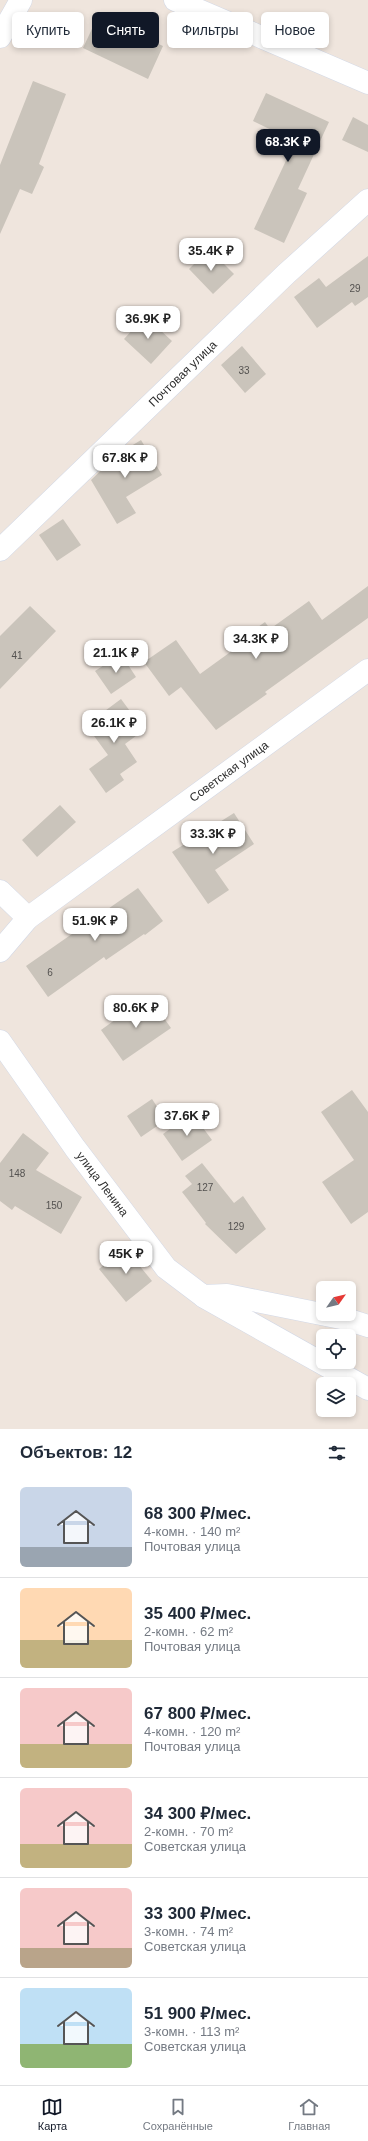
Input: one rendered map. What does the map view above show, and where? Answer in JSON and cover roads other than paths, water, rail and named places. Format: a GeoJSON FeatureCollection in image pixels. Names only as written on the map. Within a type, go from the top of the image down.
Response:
{"type":"FeatureCollection","features":[{"type":"Feature","properties":{"kind":"street"},"geometry":{"type":"LineString","coordinates":[[0,37],[21,0]]}},
{"type":"Feature","properties":{"kind":"street"},"geometry":{"type":"LineString","coordinates":[[175,0],[368,83]]}},
{"type":"Feature","properties":{"kind":"street","name":"Почтовая улица"},"geometry":{"type":"LineString","coordinates":[[0,550],[281,279],[368,200]]}},
{"type":"Feature","properties":{"kind":"street","name":"Советская улица"},"geometry":{"type":"LineString","coordinates":[[0,951],[28,918],[368,670]]}},
{"type":"Feature","properties":{"kind":"street"},"geometry":{"type":"LineString","coordinates":[[0,891],[28,918]]}},
{"type":"Feature","properties":{"kind":"street","name":"улица Ленина"},"geometry":{"type":"LineString","coordinates":[[0,1041],[75,1148],[166,1268],[203,1296],[368,1389]]}},
{"type":"Feature","properties":{"kind":"street"},"geometry":{"type":"LineString","coordinates":[[203,1296],[227,1296],[346,1319],[368,1326]]}}]}
